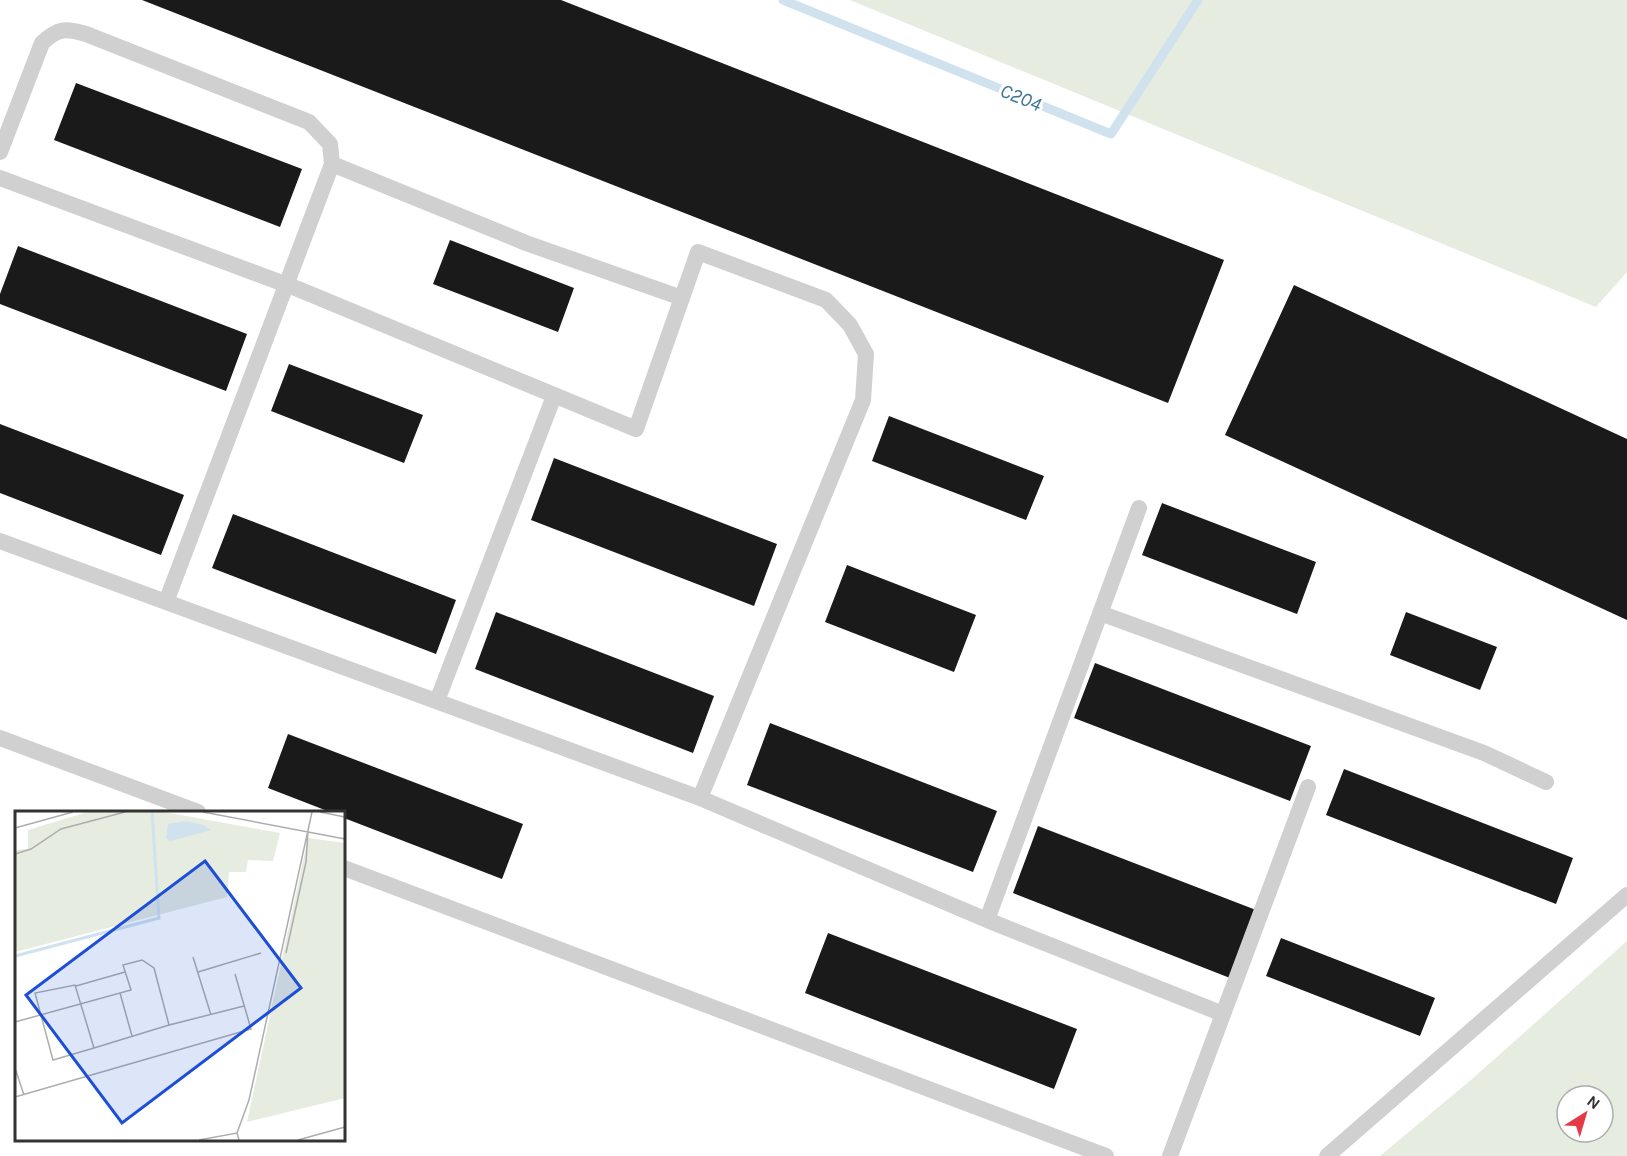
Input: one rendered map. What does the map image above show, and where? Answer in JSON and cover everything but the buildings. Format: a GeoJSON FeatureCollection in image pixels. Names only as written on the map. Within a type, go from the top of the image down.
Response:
{"type":"FeatureCollection","features":[{"type":"Feature","properties":{"kind":"lane"},"geometry":{"type":"LineString","coordinates":[[0,152],[42,43],[55,31],[65,28],[97,38],[309,122],[330,144],[332,164],[166,602]]}},
{"type":"Feature","properties":{"kind":"lane"},"geometry":{"type":"LineString","coordinates":[[332,164],[526,243],[682,298]]}},
{"type":"Feature","properties":{"kind":"lane"},"geometry":{"type":"LineString","coordinates":[[0,178],[288,285],[636,429],[698,252],[826,300],[850,325],[866,354],[863,400],[700,798]]}},
{"type":"Feature","properties":{"kind":"lane"},"geometry":{"type":"LineString","coordinates":[[437,701],[554,396]]}},
{"type":"Feature","properties":{"kind":"lane"},"geometry":{"type":"LineString","coordinates":[[987,920],[1139,508]]}},
{"type":"Feature","properties":{"kind":"lane"},"geometry":{"type":"LineString","coordinates":[[0,541],[700,798],[987,920],[1223,1014]]}},
{"type":"Feature","properties":{"kind":"lane"},"geometry":{"type":"LineString","coordinates":[[1100,613],[1484,753],[1546,782]]}},
{"type":"Feature","properties":{"kind":"lane"},"geometry":{"type":"LineString","coordinates":[[0,738],[193,811]]}},
{"type":"Feature","properties":{"kind":"lane"},"geometry":{"type":"LineString","coordinates":[[1170,1156],[1308,787]]}},
{"type":"Feature","properties":{"kind":"lane"},"geometry":{"type":"LineString","coordinates":[[345,868],[1106,1156]]}},
{"type":"Feature","properties":{"kind":"lane"},"geometry":{"type":"LineString","coordinates":[[1327,1156],[1627,895]]}},
{"type":"Feature","properties":{"kind":"shaded area"},"geometry":{"type":"Polygon","coordinates":[[[850,0],[1627,0],[1627,272],[1596,307],[850,0]]]}},
{"type":"Feature","properties":{"kind":"shaded area"},"geometry":{"type":"Polygon","coordinates":[[[1627,941],[1627,1156],[1380,1156],[1472,1079],[1627,941]]]}},
{"type":"Feature","properties":{"kind":"waterway","name":"C204"},"geometry":{"type":"LineString","coordinates":[[783,0],[1111,134],[1198,0]]}}]}
